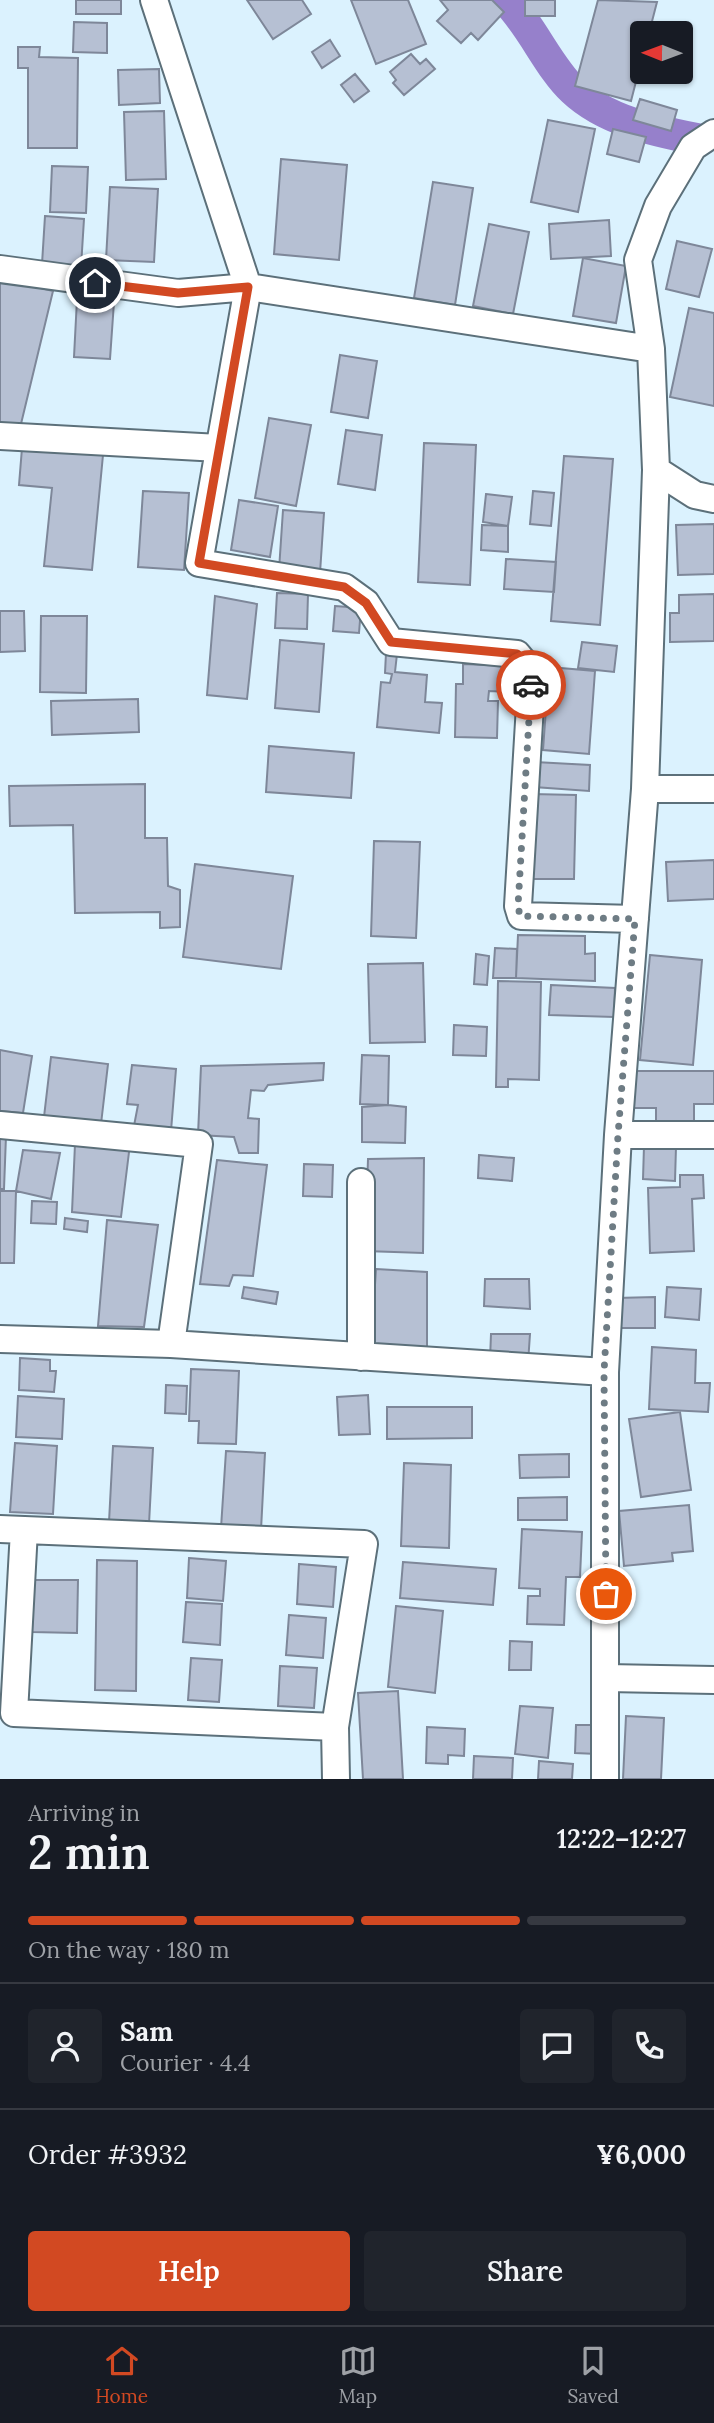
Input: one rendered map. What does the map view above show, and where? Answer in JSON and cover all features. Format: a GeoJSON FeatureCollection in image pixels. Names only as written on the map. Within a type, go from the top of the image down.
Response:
{"type":"FeatureCollection","features":[{"type":"Feature","properties":{"kind":"street"},"geometry":{"type":"LineString","coordinates":[[153,0],[248,287],[199,563],[344,587],[366,603],[391,642],[517,654],[532,672],[518,906],[520,916],[635,919]]}},
{"type":"Feature","properties":{"kind":"street"},"geometry":{"type":"LineString","coordinates":[[605,1779],[607,1678],[604,1372],[618,1135],[645,789],[656,470],[651,349],[638,260],[658,206],[693,147],[714,133]]}},
{"type":"Feature","properties":{"kind":"street"},"geometry":{"type":"LineString","coordinates":[[0,269],[178,293],[248,287],[651,349]]}},
{"type":"Feature","properties":{"kind":"street"},"geometry":{"type":"LineString","coordinates":[[0,436],[219,448]]}},
{"type":"Feature","properties":{"kind":"street"},"geometry":{"type":"LineString","coordinates":[[656,470],[695,495],[714,499]]}},
{"type":"Feature","properties":{"kind":"street"},"geometry":{"type":"LineString","coordinates":[[645,789],[714,789]]}},
{"type":"Feature","properties":{"kind":"street"},"geometry":{"type":"LineString","coordinates":[[0,1125],[199,1144],[171,1344]]}},
{"type":"Feature","properties":{"kind":"street"},"geometry":{"type":"LineString","coordinates":[[618,1135],[714,1135]]}},
{"type":"Feature","properties":{"kind":"street"},"geometry":{"type":"LineString","coordinates":[[361,1182],[361,1357]]}},
{"type":"Feature","properties":{"kind":"street"},"geometry":{"type":"LineString","coordinates":[[0,1339],[171,1344],[604,1372]]}},
{"type":"Feature","properties":{"kind":"street"},"geometry":{"type":"LineString","coordinates":[[335,1727],[14,1713],[12,1529],[364,1544],[335,1727],[336,1779]]}},
{"type":"Feature","properties":{"kind":"street"},"geometry":{"type":"LineString","coordinates":[[607,1678],[714,1680]]}},
{"type":"Feature","properties":{"kind":"building"},"geometry":{"type":"Polygon","coordinates":[[[76,0],[121,0],[121,14],[76,14],[76,0]]]}},
{"type":"Feature","properties":{"kind":"building"},"geometry":{"type":"Polygon","coordinates":[[[247,0],[302,0],[311,14],[273,39],[247,0]]]}},
{"type":"Feature","properties":{"kind":"building"},"geometry":{"type":"Polygon","coordinates":[[[351,0],[408,0],[426,44],[376,64],[351,0]]]}},
{"type":"Feature","properties":{"kind":"building"},"geometry":{"type":"Polygon","coordinates":[[[440,0],[492,0],[504,12],[478,40],[471,33],[461,43],[437,21],[448,10],[440,0]]]}},
{"type":"Feature","properties":{"kind":"building"},"geometry":{"type":"Polygon","coordinates":[[[525,0],[555,0],[555,16],[525,16],[525,0]]]}},
{"type":"Feature","properties":{"kind":"building"},"geometry":{"type":"Polygon","coordinates":[[[598,0],[657,2],[652,21],[630,21],[630,84],[635,84],[631,101],[575,86],[598,0]]]}},
{"type":"Feature","properties":{"kind":"building"},"geometry":{"type":"Polygon","coordinates":[[[74,22],[107,23],[107,53],[73,52],[74,22]]]}},
{"type":"Feature","properties":{"kind":"building"},"geometry":{"type":"Polygon","coordinates":[[[330,40],[340,56],[322,68],[312,52],[330,40]]]}},
{"type":"Feature","properties":{"kind":"building"},"geometry":{"type":"Polygon","coordinates":[[[18,47],[40,47],[39,57],[78,58],[77,148],[28,148],[28,68],[18,68],[18,47]]]}},
{"type":"Feature","properties":{"kind":"building"},"geometry":{"type":"Polygon","coordinates":[[[411,54],[420,64],[426,59],[435,69],[404,95],[393,83],[396,80],[390,72],[411,54]]]}},
{"type":"Feature","properties":{"kind":"building"},"geometry":{"type":"Polygon","coordinates":[[[159,69],[160,103],[119,105],[118,70],[159,69]]]}},
{"type":"Feature","properties":{"kind":"building"},"geometry":{"type":"Polygon","coordinates":[[[355,74],[369,91],[354,102],[341,85],[355,74]]]}},
{"type":"Feature","properties":{"kind":"building"},"geometry":{"type":"Polygon","coordinates":[[[640,99],[677,110],[671,131],[633,120],[640,99]]]}},
{"type":"Feature","properties":{"kind":"building"},"geometry":{"type":"Polygon","coordinates":[[[164,111],[166,179],[126,180],[124,112],[164,111]]]}},
{"type":"Feature","properties":{"kind":"building"},"geometry":{"type":"Polygon","coordinates":[[[548,120],[595,129],[578,212],[531,202],[548,120]]]}},
{"type":"Feature","properties":{"kind":"building"},"geometry":{"type":"Polygon","coordinates":[[[613,129],[646,137],[639,162],[607,154],[613,129]]]}},
{"type":"Feature","properties":{"kind":"building"},"geometry":{"type":"Polygon","coordinates":[[[281,159],[347,165],[339,260],[274,254],[281,159]]]}},
{"type":"Feature","properties":{"kind":"building"},"geometry":{"type":"Polygon","coordinates":[[[52,166],[88,167],[86,213],[50,212],[52,166]]]}},
{"type":"Feature","properties":{"kind":"building"},"geometry":{"type":"Polygon","coordinates":[[[433,182],[473,188],[455,305],[414,298],[433,182]]]}},
{"type":"Feature","properties":{"kind":"building"},"geometry":{"type":"Polygon","coordinates":[[[110,187],[158,189],[154,262],[106,260],[110,187]]]}},
{"type":"Feature","properties":{"kind":"building"},"geometry":{"type":"Polygon","coordinates":[[[45,216],[84,219],[81,267],[42,264],[45,216]]]}},
{"type":"Feature","properties":{"kind":"building"},"geometry":{"type":"Polygon","coordinates":[[[609,220],[611,256],[551,259],[549,224],[609,220]]]}},
{"type":"Feature","properties":{"kind":"building"},"geometry":{"type":"Polygon","coordinates":[[[489,224],[529,232],[513,314],[473,306],[489,224]]]}},
{"type":"Feature","properties":{"kind":"building"},"geometry":{"type":"Polygon","coordinates":[[[677,241],[712,249],[699,297],[666,289],[677,241]]]}},
{"type":"Feature","properties":{"kind":"building"},"geometry":{"type":"Polygon","coordinates":[[[583,258],[626,266],[616,323],[573,316],[583,258]]]}},
{"type":"Feature","properties":{"kind":"building"},"geometry":{"type":"Polygon","coordinates":[[[0,278],[53,291],[20,428],[0,423],[0,278]]]}},
{"type":"Feature","properties":{"kind":"building"},"geometry":{"type":"Polygon","coordinates":[[[77,299],[114,302],[110,359],[74,357],[77,299]]]}},
{"type":"Feature","properties":{"kind":"building"},"geometry":{"type":"Polygon","coordinates":[[[689,308],[714,313],[714,406],[670,397],[689,308]]]}},
{"type":"Feature","properties":{"kind":"building"},"geometry":{"type":"Polygon","coordinates":[[[340,355],[377,361],[368,418],[331,412],[340,355]]]}},
{"type":"Feature","properties":{"kind":"building"},"geometry":{"type":"Polygon","coordinates":[[[269,418],[311,425],[296,506],[255,498],[269,418]]]}},
{"type":"Feature","properties":{"kind":"building"},"geometry":{"type":"Polygon","coordinates":[[[346,430],[382,435],[375,490],[338,484],[346,430]]]}},
{"type":"Feature","properties":{"kind":"building"},"geometry":{"type":"Polygon","coordinates":[[[424,443],[476,445],[470,585],[418,582],[424,443]]]}},
{"type":"Feature","properties":{"kind":"building"},"geometry":{"type":"Polygon","coordinates":[[[22,448],[103,455],[92,570],[44,566],[52,488],[19,485],[22,448]]]}},
{"type":"Feature","properties":{"kind":"building"},"geometry":{"type":"Polygon","coordinates":[[[564,456],[613,459],[600,625],[551,621],[564,456]]]}},
{"type":"Feature","properties":{"kind":"building"},"geometry":{"type":"Polygon","coordinates":[[[143,491],[189,493],[184,570],[138,567],[143,491]]]}},
{"type":"Feature","properties":{"kind":"building"},"geometry":{"type":"Polygon","coordinates":[[[533,491],[554,493],[551,526],[530,524],[533,491]]]}},
{"type":"Feature","properties":{"kind":"building"},"geometry":{"type":"Polygon","coordinates":[[[486,494],[512,497],[508,526],[483,522],[486,494]]]}},
{"type":"Feature","properties":{"kind":"building"},"geometry":{"type":"Polygon","coordinates":[[[239,500],[278,506],[270,557],[231,550],[239,500]]]}},
{"type":"Feature","properties":{"kind":"building"},"geometry":{"type":"Polygon","coordinates":[[[283,510],[324,513],[320,573],[279,570],[283,510]]]}},
{"type":"Feature","properties":{"kind":"building"},"geometry":{"type":"Polygon","coordinates":[[[714,524],[714,574],[678,575],[676,525],[714,524]]]}},
{"type":"Feature","properties":{"kind":"building"},"geometry":{"type":"Polygon","coordinates":[[[482,525],[508,526],[508,552],[481,550],[482,525]]]}},
{"type":"Feature","properties":{"kind":"building"},"geometry":{"type":"Polygon","coordinates":[[[506,559],[556,562],[554,592],[504,589],[506,559]]]}},
{"type":"Feature","properties":{"kind":"building"},"geometry":{"type":"Polygon","coordinates":[[[277,593],[308,594],[307,629],[275,628],[277,593]]]}},
{"type":"Feature","properties":{"kind":"building"},"geometry":{"type":"Polygon","coordinates":[[[714,594],[714,641],[670,642],[670,613],[679,613],[679,595],[714,594]]]}},
{"type":"Feature","properties":{"kind":"building"},"geometry":{"type":"Polygon","coordinates":[[[215,596],[257,604],[247,699],[207,695],[215,596]]]}},
{"type":"Feature","properties":{"kind":"building"},"geometry":{"type":"Polygon","coordinates":[[[335,606],[361,608],[359,633],[333,631],[335,606]]]}},
{"type":"Feature","properties":{"kind":"building"},"geometry":{"type":"Polygon","coordinates":[[[0,611],[24,611],[25,651],[0,652],[0,611]]]}},
{"type":"Feature","properties":{"kind":"building"},"geometry":{"type":"Polygon","coordinates":[[[41,616],[87,616],[86,693],[40,692],[41,616]]]}},
{"type":"Feature","properties":{"kind":"building"},"geometry":{"type":"Polygon","coordinates":[[[280,640],[324,644],[319,712],[275,708],[280,640]]]}},
{"type":"Feature","properties":{"kind":"building"},"geometry":{"type":"Polygon","coordinates":[[[582,642],[617,646],[614,672],[578,668],[582,642]]]}},
{"type":"Feature","properties":{"kind":"building"},"geometry":{"type":"Polygon","coordinates":[[[386,653],[397,654],[395,672],[427,675],[425,702],[442,703],[439,733],[377,727],[381,682],[390,683],[392,674],[385,673],[386,653]]]}},
{"type":"Feature","properties":{"kind":"building"},"geometry":{"type":"Polygon","coordinates":[[[463,664],[512,666],[511,692],[489,691],[488,701],[498,701],[497,738],[455,737],[456,684],[463,684],[463,664]]]}},
{"type":"Feature","properties":{"kind":"building"},"geometry":{"type":"Polygon","coordinates":[[[549,667],[595,671],[589,754],[543,750],[549,667]]]}},
{"type":"Feature","properties":{"kind":"building"},"geometry":{"type":"Polygon","coordinates":[[[138,699],[139,732],[52,735],[51,701],[138,699]]]}},
{"type":"Feature","properties":{"kind":"building"},"geometry":{"type":"Polygon","coordinates":[[[269,746],[354,753],[351,798],[266,792],[269,746]]]}},
{"type":"Feature","properties":{"kind":"building"},"geometry":{"type":"Polygon","coordinates":[[[535,762],[590,765],[589,791],[534,787],[535,762]]]}},
{"type":"Feature","properties":{"kind":"building"},"geometry":{"type":"Polygon","coordinates":[[[145,784],[145,838],[167,838],[168,886],[180,890],[180,927],[160,928],[160,912],[75,913],[73,825],[10,826],[9,786],[145,784]]]}},
{"type":"Feature","properties":{"kind":"building"},"geometry":{"type":"Polygon","coordinates":[[[532,794],[576,795],[574,879],[531,879],[532,794]]]}},
{"type":"Feature","properties":{"kind":"building"},"geometry":{"type":"Polygon","coordinates":[[[374,841],[420,842],[416,938],[371,936],[374,841]]]}},
{"type":"Feature","properties":{"kind":"building"},"geometry":{"type":"Polygon","coordinates":[[[714,860],[714,899],[668,901],[666,862],[714,860]]]}},
{"type":"Feature","properties":{"kind":"building"},"geometry":{"type":"Polygon","coordinates":[[[195,864],[293,876],[281,969],[183,957],[195,864]]]}},
{"type":"Feature","properties":{"kind":"building"},"geometry":{"type":"Polygon","coordinates":[[[518,935],[585,936],[585,954],[595,953],[595,981],[516,978],[518,935]]]}},
{"type":"Feature","properties":{"kind":"building"},"geometry":{"type":"Polygon","coordinates":[[[495,948],[517,949],[516,978],[493,978],[495,948]]]}},
{"type":"Feature","properties":{"kind":"building"},"geometry":{"type":"Polygon","coordinates":[[[476,954],[489,956],[487,985],[474,984],[476,954]]]}},
{"type":"Feature","properties":{"kind":"building"},"geometry":{"type":"Polygon","coordinates":[[[650,955],[702,960],[693,1065],[640,1060],[650,955]]]}},
{"type":"Feature","properties":{"kind":"building"},"geometry":{"type":"Polygon","coordinates":[[[423,963],[425,1042],[370,1043],[368,964],[423,963]]]}},
{"type":"Feature","properties":{"kind":"building"},"geometry":{"type":"Polygon","coordinates":[[[498,981],[541,982],[539,1080],[508,1079],[508,1087],[496,1087],[498,981]]]}},
{"type":"Feature","properties":{"kind":"building"},"geometry":{"type":"Polygon","coordinates":[[[551,985],[615,988],[614,1017],[549,1015],[551,985]]]}},
{"type":"Feature","properties":{"kind":"building"},"geometry":{"type":"Polygon","coordinates":[[[454,1025],[487,1027],[486,1056],[453,1055],[454,1025]]]}},
{"type":"Feature","properties":{"kind":"building"},"geometry":{"type":"Polygon","coordinates":[[[0,1050],[32,1056],[23,1113],[0,1111],[0,1050]]]}},
{"type":"Feature","properties":{"kind":"building"},"geometry":{"type":"Polygon","coordinates":[[[362,1055],[389,1056],[388,1105],[360,1104],[362,1055]]]}},
{"type":"Feature","properties":{"kind":"building"},"geometry":{"type":"Polygon","coordinates":[[[51,1057],[108,1064],[101,1124],[44,1117],[51,1057]]]}},
{"type":"Feature","properties":{"kind":"building"},"geometry":{"type":"Polygon","coordinates":[[[324,1063],[323,1080],[268,1085],[264,1091],[251,1090],[248,1118],[259,1119],[258,1153],[239,1153],[234,1137],[198,1135],[201,1066],[324,1063]]]}},
{"type":"Feature","properties":{"kind":"building"},"geometry":{"type":"Polygon","coordinates":[[[132,1065],[176,1069],[171,1131],[133,1131],[138,1105],[127,1104],[132,1065]]]}},
{"type":"Feature","properties":{"kind":"building"},"geometry":{"type":"Polygon","coordinates":[[[628,1071],[714,1071],[714,1104],[694,1104],[694,1124],[656,1124],[656,1108],[628,1108],[628,1071]]]}},
{"type":"Feature","properties":{"kind":"building"},"geometry":{"type":"Polygon","coordinates":[[[362,1107],[406,1107],[405,1143],[362,1142],[362,1107]]]}},
{"type":"Feature","properties":{"kind":"building"},"geometry":{"type":"Polygon","coordinates":[[[0,1135],[6,1136],[4,1189],[0,1189],[0,1135]]]}},
{"type":"Feature","properties":{"kind":"building"},"geometry":{"type":"Polygon","coordinates":[[[75,1144],[130,1144],[121,1217],[72,1212],[75,1144]]]}},
{"type":"Feature","properties":{"kind":"building"},"geometry":{"type":"Polygon","coordinates":[[[644,1146],[676,1147],[675,1181],[643,1179],[644,1146]]]}},
{"type":"Feature","properties":{"kind":"building"},"geometry":{"type":"Polygon","coordinates":[[[23,1150],[60,1153],[51,1199],[16,1191],[23,1150]]]}},
{"type":"Feature","properties":{"kind":"building"},"geometry":{"type":"Polygon","coordinates":[[[479,1155],[514,1158],[512,1181],[478,1178],[479,1155]]]}},
{"type":"Feature","properties":{"kind":"building"},"geometry":{"type":"Polygon","coordinates":[[[424,1158],[423,1253],[365,1251],[368,1159],[424,1158]]]}},
{"type":"Feature","properties":{"kind":"building"},"geometry":{"type":"Polygon","coordinates":[[[217,1160],[267,1165],[253,1276],[233,1275],[229,1286],[200,1284],[217,1160]]]}},
{"type":"Feature","properties":{"kind":"building"},"geometry":{"type":"Polygon","coordinates":[[[304,1164],[333,1165],[332,1197],[303,1196],[304,1164]]]}},
{"type":"Feature","properties":{"kind":"building"},"geometry":{"type":"Polygon","coordinates":[[[680,1175],[703,1175],[704,1198],[692,1199],[694,1251],[650,1253],[648,1188],[680,1187],[680,1175]]]}},
{"type":"Feature","properties":{"kind":"building"},"geometry":{"type":"Polygon","coordinates":[[[0,1191],[16,1191],[14,1263],[0,1263],[0,1191]]]}},
{"type":"Feature","properties":{"kind":"building"},"geometry":{"type":"Polygon","coordinates":[[[32,1201],[57,1202],[56,1224],[31,1223],[32,1201]]]}},
{"type":"Feature","properties":{"kind":"building"},"geometry":{"type":"Polygon","coordinates":[[[65,1218],[88,1221],[87,1232],[64,1229],[65,1218]]]}},
{"type":"Feature","properties":{"kind":"building"},"geometry":{"type":"Polygon","coordinates":[[[107,1220],[158,1225],[144,1327],[98,1326],[107,1220]]]}},
{"type":"Feature","properties":{"kind":"building"},"geometry":{"type":"Polygon","coordinates":[[[376,1269],[427,1272],[427,1353],[371,1348],[376,1269]]]}},
{"type":"Feature","properties":{"kind":"building"},"geometry":{"type":"Polygon","coordinates":[[[485,1279],[529,1279],[530,1309],[484,1306],[485,1279]]]}},
{"type":"Feature","properties":{"kind":"building"},"geometry":{"type":"Polygon","coordinates":[[[244,1287],[278,1292],[276,1304],[242,1298],[244,1287]]]}},
{"type":"Feature","properties":{"kind":"building"},"geometry":{"type":"Polygon","coordinates":[[[667,1287],[701,1289],[699,1320],[665,1317],[667,1287]]]}},
{"type":"Feature","properties":{"kind":"building"},"geometry":{"type":"Polygon","coordinates":[[[655,1297],[655,1328],[616,1328],[616,1298],[655,1297]]]}},
{"type":"Feature","properties":{"kind":"building"},"geometry":{"type":"Polygon","coordinates":[[[491,1334],[530,1334],[528,1363],[490,1360],[491,1334]]]}},
{"type":"Feature","properties":{"kind":"building"},"geometry":{"type":"Polygon","coordinates":[[[652,1347],[696,1350],[695,1383],[710,1383],[708,1412],[649,1409],[652,1347]]]}},
{"type":"Feature","properties":{"kind":"building"},"geometry":{"type":"Polygon","coordinates":[[[20,1358],[50,1360],[50,1371],[56,1371],[54,1392],[19,1390],[20,1358]]]}},
{"type":"Feature","properties":{"kind":"building"},"geometry":{"type":"Polygon","coordinates":[[[191,1369],[239,1371],[236,1444],[198,1443],[199,1421],[189,1421],[191,1369]]]}},
{"type":"Feature","properties":{"kind":"building"},"geometry":{"type":"Polygon","coordinates":[[[166,1385],[187,1386],[186,1414],[165,1413],[166,1385]]]}},
{"type":"Feature","properties":{"kind":"building"},"geometry":{"type":"Polygon","coordinates":[[[368,1395],[370,1434],[339,1435],[337,1397],[368,1395]]]}},
{"type":"Feature","properties":{"kind":"building"},"geometry":{"type":"Polygon","coordinates":[[[18,1396],[64,1399],[62,1439],[16,1437],[18,1396]]]}},
{"type":"Feature","properties":{"kind":"building"},"geometry":{"type":"Polygon","coordinates":[[[387,1407],[472,1407],[472,1438],[387,1439],[387,1407]]]}},
{"type":"Feature","properties":{"kind":"building"},"geometry":{"type":"Polygon","coordinates":[[[680,1412],[691,1490],[641,1497],[629,1419],[680,1412]]]}},
{"type":"Feature","properties":{"kind":"building"},"geometry":{"type":"Polygon","coordinates":[[[15,1443],[57,1446],[53,1514],[10,1512],[15,1443]]]}},
{"type":"Feature","properties":{"kind":"building"},"geometry":{"type":"Polygon","coordinates":[[[113,1446],[153,1448],[149,1524],[109,1522],[113,1446]]]}},
{"type":"Feature","properties":{"kind":"building"},"geometry":{"type":"Polygon","coordinates":[[[226,1451],[265,1453],[261,1530],[221,1528],[226,1451]]]}},
{"type":"Feature","properties":{"kind":"building"},"geometry":{"type":"Polygon","coordinates":[[[569,1454],[569,1477],[520,1478],[519,1455],[569,1454]]]}},
{"type":"Feature","properties":{"kind":"building"},"geometry":{"type":"Polygon","coordinates":[[[404,1463],[451,1465],[449,1548],[401,1546],[404,1463]]]}},
{"type":"Feature","properties":{"kind":"building"},"geometry":{"type":"Polygon","coordinates":[[[567,1497],[567,1520],[518,1520],[518,1498],[567,1497]]]}},
{"type":"Feature","properties":{"kind":"building"},"geometry":{"type":"Polygon","coordinates":[[[689,1505],[693,1551],[672,1553],[673,1561],[624,1566],[619,1511],[689,1505]]]}},
{"type":"Feature","properties":{"kind":"building"},"geometry":{"type":"Polygon","coordinates":[[[522,1529],[582,1532],[580,1577],[566,1577],[564,1625],[527,1624],[528,1596],[540,1596],[540,1589],[519,1588],[522,1529]]]}},
{"type":"Feature","properties":{"kind":"building"},"geometry":{"type":"Polygon","coordinates":[[[189,1558],[226,1561],[223,1601],[187,1598],[189,1558]]]}},
{"type":"Feature","properties":{"kind":"building"},"geometry":{"type":"Polygon","coordinates":[[[97,1560],[137,1561],[136,1691],[95,1690],[97,1560]]]}},
{"type":"Feature","properties":{"kind":"building"},"geometry":{"type":"Polygon","coordinates":[[[403,1562],[496,1569],[493,1605],[400,1598],[403,1562]]]}},
{"type":"Feature","properties":{"kind":"building"},"geometry":{"type":"Polygon","coordinates":[[[299,1564],[336,1567],[333,1607],[297,1604],[299,1564]]]}},
{"type":"Feature","properties":{"kind":"building"},"geometry":{"type":"Polygon","coordinates":[[[33,1580],[78,1580],[77,1633],[32,1632],[33,1580]]]}},
{"type":"Feature","properties":{"kind":"building"},"geometry":{"type":"Polygon","coordinates":[[[186,1602],[222,1604],[220,1645],[183,1642],[186,1602]]]}},
{"type":"Feature","properties":{"kind":"building"},"geometry":{"type":"Polygon","coordinates":[[[396,1606],[443,1611],[435,1693],[388,1687],[396,1606]]]}},
{"type":"Feature","properties":{"kind":"building"},"geometry":{"type":"Polygon","coordinates":[[[289,1615],[326,1618],[323,1658],[286,1655],[289,1615]]]}},
{"type":"Feature","properties":{"kind":"building"},"geometry":{"type":"Polygon","coordinates":[[[510,1641],[532,1642],[531,1670],[509,1670],[510,1641]]]}},
{"type":"Feature","properties":{"kind":"building"},"geometry":{"type":"Polygon","coordinates":[[[191,1658],[222,1660],[219,1702],[188,1700],[191,1658]]]}},
{"type":"Feature","properties":{"kind":"building"},"geometry":{"type":"Polygon","coordinates":[[[280,1666],[317,1668],[314,1708],[278,1706],[280,1666]]]}},
{"type":"Feature","properties":{"kind":"building"},"geometry":{"type":"Polygon","coordinates":[[[398,1691],[403,1779],[363,1779],[358,1693],[398,1691]]]}},
{"type":"Feature","properties":{"kind":"building"},"geometry":{"type":"Polygon","coordinates":[[[520,1706],[553,1708],[548,1758],[515,1754],[520,1706]]]}},
{"type":"Feature","properties":{"kind":"building"},"geometry":{"type":"Polygon","coordinates":[[[626,1716],[664,1718],[661,1779],[623,1779],[626,1716]]]}},
{"type":"Feature","properties":{"kind":"building"},"geometry":{"type":"Polygon","coordinates":[[[576,1725],[597,1725],[597,1754],[575,1753],[576,1725]]]}},
{"type":"Feature","properties":{"kind":"building"},"geometry":{"type":"Polygon","coordinates":[[[427,1727],[465,1729],[464,1756],[448,1755],[448,1764],[426,1763],[427,1727]]]}},
{"type":"Feature","properties":{"kind":"building"},"geometry":{"type":"Polygon","coordinates":[[[474,1756],[513,1758],[512,1779],[473,1779],[474,1756]]]}},
{"type":"Feature","properties":{"kind":"building"},"geometry":{"type":"Polygon","coordinates":[[[539,1761],[573,1764],[572,1779],[538,1779],[539,1761]]]}},
{"type":"Feature","properties":{"kind":"waterway"},"geometry":{"type":"LineString","coordinates":[[506,0],[564,81],[586,101],[633,124],[701,140]]}},
{"type":"Feature","properties":{"kind":"way so far"},"geometry":{"type":"LineString","coordinates":[[531,685],[518,906],[520,916],[635,919],[618,1135],[604,1372],[606,1594]]}},
{"type":"Feature","properties":{"kind":"route"},"geometry":{"type":"LineString","coordinates":[[95,283],[178,293],[248,287],[199,563],[344,587],[366,603],[391,642],[517,654],[532,672],[531,685]]}}]}
